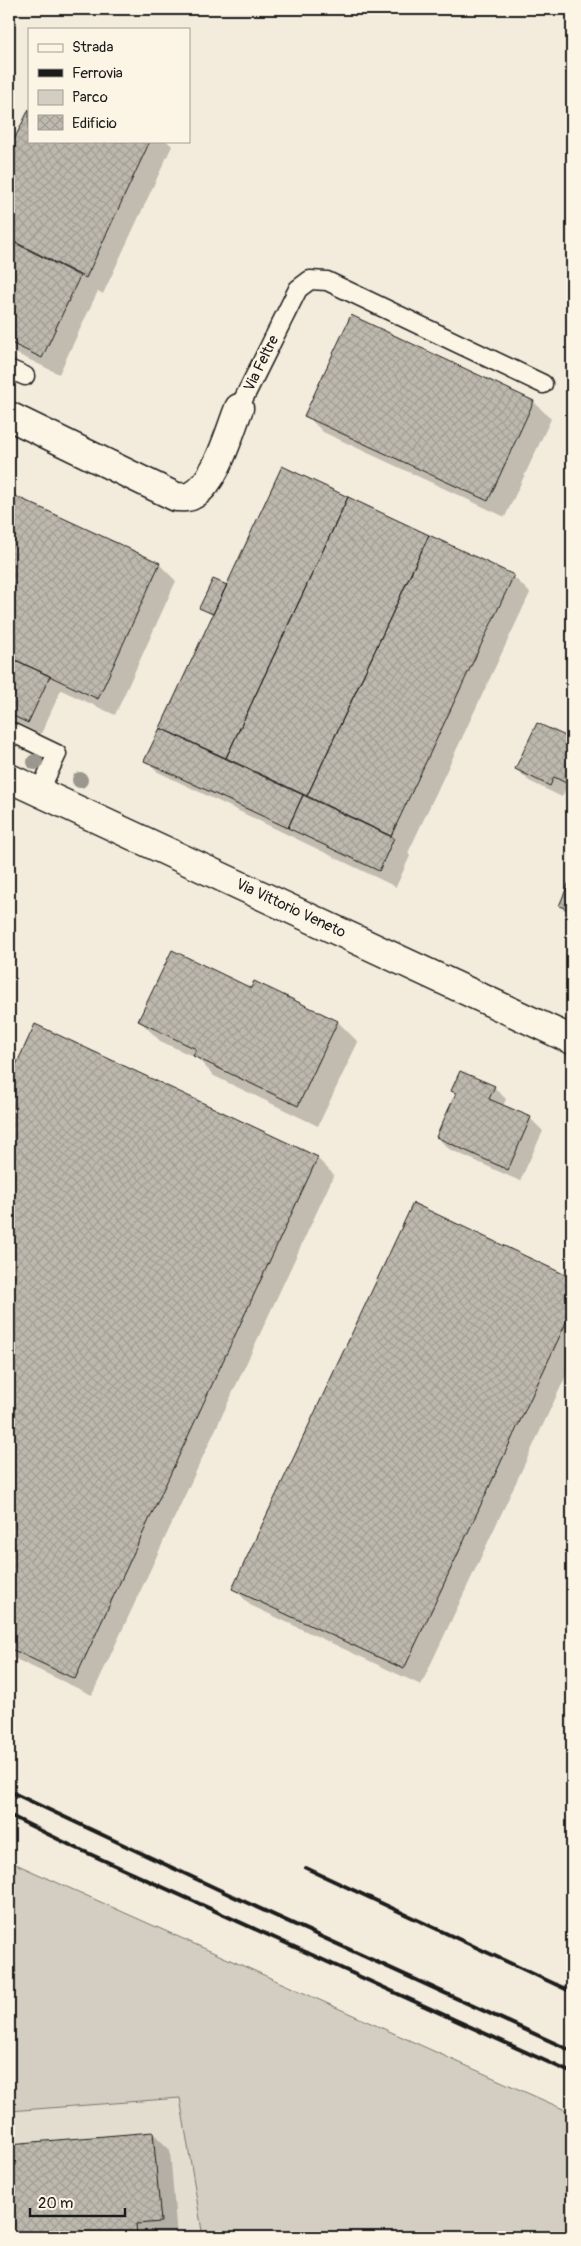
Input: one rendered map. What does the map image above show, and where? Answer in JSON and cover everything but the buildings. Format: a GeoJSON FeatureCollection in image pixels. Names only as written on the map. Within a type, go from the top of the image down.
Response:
{"type":"FeatureCollection","features":[{"type":"Feature","properties":{"kind":"street","name":"Via Feltre"},"geometry":{"type":"LineString","coordinates":[[9,416],[176,497],[189,498],[199,491],[217,466],[239,408]]}},
{"type":"Feature","properties":{"kind":"street","name":"Via Vittorio Veneto"},"geometry":{"type":"LineString","coordinates":[[9,778],[572,1040]]}},
{"type":"Feature","properties":{"kind":"lane","name":"Via Feltre"},"geometry":{"type":"LineString","coordinates":[[239,408],[298,289],[310,280],[326,282],[543,384]]}},
{"type":"Feature","properties":{"kind":"lane"},"geometry":{"type":"LineString","coordinates":[[9,368],[25,376]]}},
{"type":"Feature","properties":{"kind":"lane"},"geometry":{"type":"LineString","coordinates":[[9,731],[57,754],[39,792]]}},
{"type":"Feature","properties":{"kind":"shaded area"},"geometry":{"type":"Polygon","coordinates":[[[180,2098],[203,2237],[9,2237],[9,2111],[180,2098]]]}},
{"type":"Feature","properties":{"kind":"green space"},"geometry":{"type":"Polygon","coordinates":[[[9,1861],[572,2113],[572,2237],[203,2237],[180,2098],[9,2111],[9,1861]]]}},
{"type":"Feature","properties":{"kind":"railway"},"geometry":{"type":"LineString","coordinates":[[9,1791],[241,1900],[572,2051]]}},
{"type":"Feature","properties":{"kind":"railway"},"geometry":{"type":"LineString","coordinates":[[9,1815],[70,1845],[572,2073]]}},
{"type":"Feature","properties":{"kind":"railway"},"geometry":{"type":"LineString","coordinates":[[306,1868],[572,1992]]}}]}
